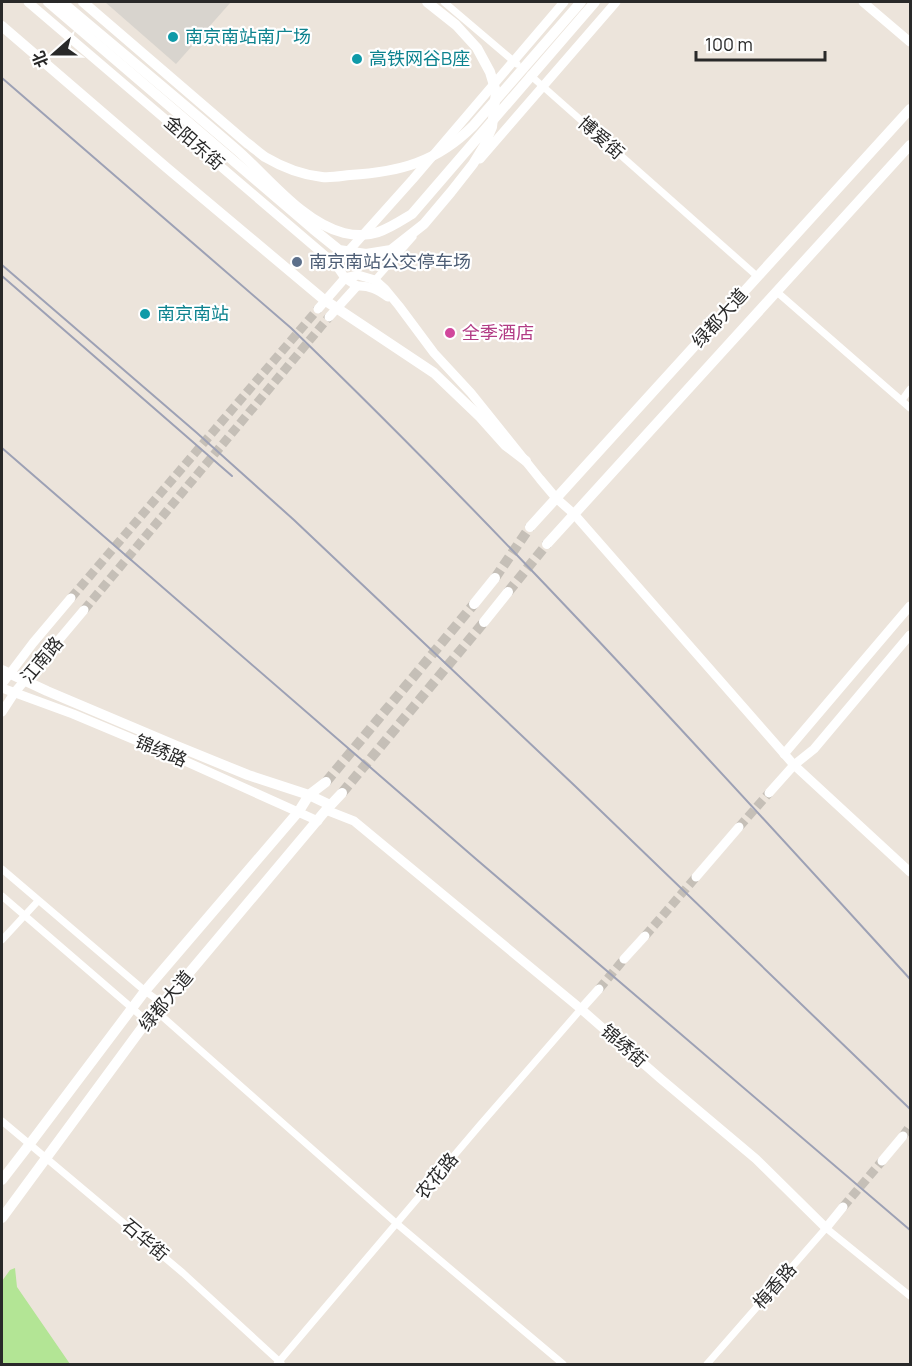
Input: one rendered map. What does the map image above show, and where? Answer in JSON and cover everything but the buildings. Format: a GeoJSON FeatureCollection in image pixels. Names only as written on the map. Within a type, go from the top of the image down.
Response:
{"type":"FeatureCollection","features":[{"type":"Feature","properties":{"kind":"main road"},"geometry":{"type":"LineString","coordinates":[[48,2],[339,250],[366,254],[391,250],[423,224],[473,164],[492,127],[496,92],[490,72],[477,48],[456,26],[427,2]]}},
{"type":"Feature","properties":{"kind":"main road"},"geometry":{"type":"LineString","coordinates":[[62,2],[239,152],[301,211],[328,227],[344,233],[370,236],[390,228],[412,214],[595,2]]}},
{"type":"Feature","properties":{"kind":"main road"},"geometry":{"type":"LineString","coordinates":[[83,2],[265,157],[298,172],[323,177],[379,172],[404,167],[425,161],[441,152],[460,139],[473,126],[581,2]]}},
{"type":"Feature","properties":{"kind":"main road"},"geometry":{"type":"LineString","coordinates":[[2,26],[323,298],[435,373],[505,445],[526,461]]}},
{"type":"Feature","properties":{"kind":"main road","name":"绿都大道"},"geometry":{"type":"LineString","coordinates":[[530,527],[910,109]]}},
{"type":"Feature","properties":{"kind":"main road","name":"绿都大道"},"geometry":{"type":"LineString","coordinates":[[547,544],[910,145]]}},
{"type":"Feature","properties":{"kind":"main road"},"geometry":{"type":"LineString","coordinates":[[474,604],[495,578]]}},
{"type":"Feature","properties":{"kind":"main road"},"geometry":{"type":"LineString","coordinates":[[484,622],[508,592]]}},
{"type":"Feature","properties":{"kind":"main road"},"geometry":{"type":"LineString","coordinates":[[2,670],[248,775],[309,795],[328,807]]}},
{"type":"Feature","properties":{"kind":"main road","name":"绿都大道"},"geometry":{"type":"LineString","coordinates":[[2,1180],[145,990],[299,811],[309,795],[326,782]]}},
{"type":"Feature","properties":{"kind":"main road","name":"绿都大道"},"geometry":{"type":"LineString","coordinates":[[2,1218],[147,1021],[342,793]]}},
{"type":"Feature","properties":{"kind":"street","name":"金阳东街"},"geometry":{"type":"LineString","coordinates":[[28,2],[336,265],[345,278],[357,286]]}},
{"type":"Feature","properties":{"kind":"street","name":"博爱街"},"geometry":{"type":"LineString","coordinates":[[444,2],[758,276]]}},
{"type":"Feature","properties":{"kind":"street"},"geometry":{"type":"LineString","coordinates":[[336,265],[564,2]]}},
{"type":"Feature","properties":{"kind":"street"},"geometry":{"type":"LineString","coordinates":[[451,192],[619,2]]}},
{"type":"Feature","properties":{"kind":"street"},"geometry":{"type":"LineString","coordinates":[[328,317],[357,286],[374,285],[619,2]]}},
{"type":"Feature","properties":{"kind":"street"},"geometry":{"type":"LineString","coordinates":[[863,2],[910,42]]}},
{"type":"Feature","properties":{"kind":"street"},"geometry":{"type":"LineString","coordinates":[[318,309],[345,278],[358,275],[385,289],[434,353],[471,393],[556,498],[574,514],[784,754],[910,872]]}},
{"type":"Feature","properties":{"kind":"street"},"geometry":{"type":"LineString","coordinates":[[777,292],[910,408]]}},
{"type":"Feature","properties":{"kind":"street"},"geometry":{"type":"LineString","coordinates":[[902,400],[910,389]]}},
{"type":"Feature","properties":{"kind":"street","name":"江南路"},"geometry":{"type":"LineString","coordinates":[[2,686],[33,643],[71,598]]}},
{"type":"Feature","properties":{"kind":"street"},"geometry":{"type":"LineString","coordinates":[[784,754],[910,606]]}},
{"type":"Feature","properties":{"kind":"street","name":"江南路"},"geometry":{"type":"LineString","coordinates":[[2,712],[15,692],[84,610]]}},
{"type":"Feature","properties":{"kind":"street"},"geometry":{"type":"LineString","coordinates":[[769,793],[794,765],[814,750],[910,635]]}},
{"type":"Feature","properties":{"kind":"street","name":"锦绣路"},"geometry":{"type":"LineString","coordinates":[[2,686],[168,753],[318,821]]}},
{"type":"Feature","properties":{"kind":"street","name":"锦绣街"},"geometry":{"type":"LineString","coordinates":[[328,807],[354,821],[581,1009],[756,1159],[826,1228],[910,1296]]}},
{"type":"Feature","properties":{"kind":"street"},"geometry":{"type":"LineString","coordinates":[[696,877],[739,827]]}},
{"type":"Feature","properties":{"kind":"street"},"geometry":{"type":"LineString","coordinates":[[2,869],[145,990],[160,1008],[396,1223],[563,1365]]}},
{"type":"Feature","properties":{"kind":"street"},"geometry":{"type":"LineString","coordinates":[[2,896],[147,1021]]}},
{"type":"Feature","properties":{"kind":"street"},"geometry":{"type":"LineString","coordinates":[[2,940],[38,901]]}},
{"type":"Feature","properties":{"kind":"street"},"geometry":{"type":"LineString","coordinates":[[624,959],[645,936]]}},
{"type":"Feature","properties":{"kind":"street","name":"农花路"},"geometry":{"type":"LineString","coordinates":[[280,1364],[396,1223],[598,989]]}},
{"type":"Feature","properties":{"kind":"street","name":"石华街"},"geometry":{"type":"LineString","coordinates":[[2,1121],[183,1273],[280,1364]]}},
{"type":"Feature","properties":{"kind":"street"},"geometry":{"type":"LineString","coordinates":[[882,1161],[903,1136]]}},
{"type":"Feature","properties":{"kind":"street","name":"梅香路"},"geometry":{"type":"LineString","coordinates":[[707,1365],[843,1207]]}},
{"type":"Feature","properties":{"kind":"green space"},"geometry":{"type":"Polygon","coordinates":[[[15,1268],[17,1287],[70,1364],[2,1364],[2,1281],[10,1270],[15,1268]]]}},
{"type":"Feature","properties":{"kind":"shaded area","name":"南京南站南广场"},"geometry":{"type":"Polygon","coordinates":[[[105,2],[231,2],[176,64],[105,2]]]}},
{"type":"Feature","properties":{"kind":"tunnel"},"geometry":{"type":"LineString","coordinates":[[71,598],[318,309]]}},
{"type":"Feature","properties":{"kind":"tunnel"},"geometry":{"type":"LineString","coordinates":[[84,610],[329,317]]}},
{"type":"Feature","properties":{"kind":"tunnel"},"geometry":{"type":"LineString","coordinates":[[495,578],[530,527]]}},
{"type":"Feature","properties":{"kind":"tunnel"},"geometry":{"type":"LineString","coordinates":[[508,592],[547,544]]}},
{"type":"Feature","properties":{"kind":"tunnel"},"geometry":{"type":"LineString","coordinates":[[326,782],[474,604]]}},
{"type":"Feature","properties":{"kind":"tunnel"},"geometry":{"type":"LineString","coordinates":[[342,793],[484,622]]}},
{"type":"Feature","properties":{"kind":"tunnel"},"geometry":{"type":"LineString","coordinates":[[739,827],[769,793]]}},
{"type":"Feature","properties":{"kind":"tunnel"},"geometry":{"type":"LineString","coordinates":[[645,936],[696,877]]}},
{"type":"Feature","properties":{"kind":"tunnel"},"geometry":{"type":"LineString","coordinates":[[599,989],[624,959]]}},
{"type":"Feature","properties":{"kind":"tunnel"},"geometry":{"type":"LineString","coordinates":[[903,1136],[910,1126]]}},
{"type":"Feature","properties":{"kind":"tunnel"},"geometry":{"type":"LineString","coordinates":[[843,1207],[882,1161]]}},
{"type":"Feature","properties":{"kind":"railway"},"geometry":{"type":"LineString","coordinates":[[2,78],[291,328],[371,407],[529,567],[910,979]]}},
{"type":"Feature","properties":{"kind":"railway"},"geometry":{"type":"LineString","coordinates":[[2,265],[294,520],[575,786],[910,1109]]}},
{"type":"Feature","properties":{"kind":"railway"},"geometry":{"type":"LineString","coordinates":[[2,276],[232,476]]}},
{"type":"Feature","properties":{"kind":"railway"},"geometry":{"type":"LineString","coordinates":[[2,448],[476,859],[910,1230]]}},
{"type":"Feature","properties":{"kind":"place","name":"南京南站南广场"},"geometry":{"type":"Point","coordinates":[173,37]}},
{"type":"Feature","properties":{"kind":"place","name":"高铁网谷B座"},"geometry":{"type":"Point","coordinates":[357,59]}},
{"type":"Feature","properties":{"kind":"place","name":"南京南站公交停车场"},"geometry":{"type":"Point","coordinates":[297,262]}},
{"type":"Feature","properties":{"kind":"place","name":"南京南站"},"geometry":{"type":"Point","coordinates":[145,314]}},
{"type":"Feature","properties":{"kind":"place","name":"全季酒店"},"geometry":{"type":"Point","coordinates":[450,333]}}]}
